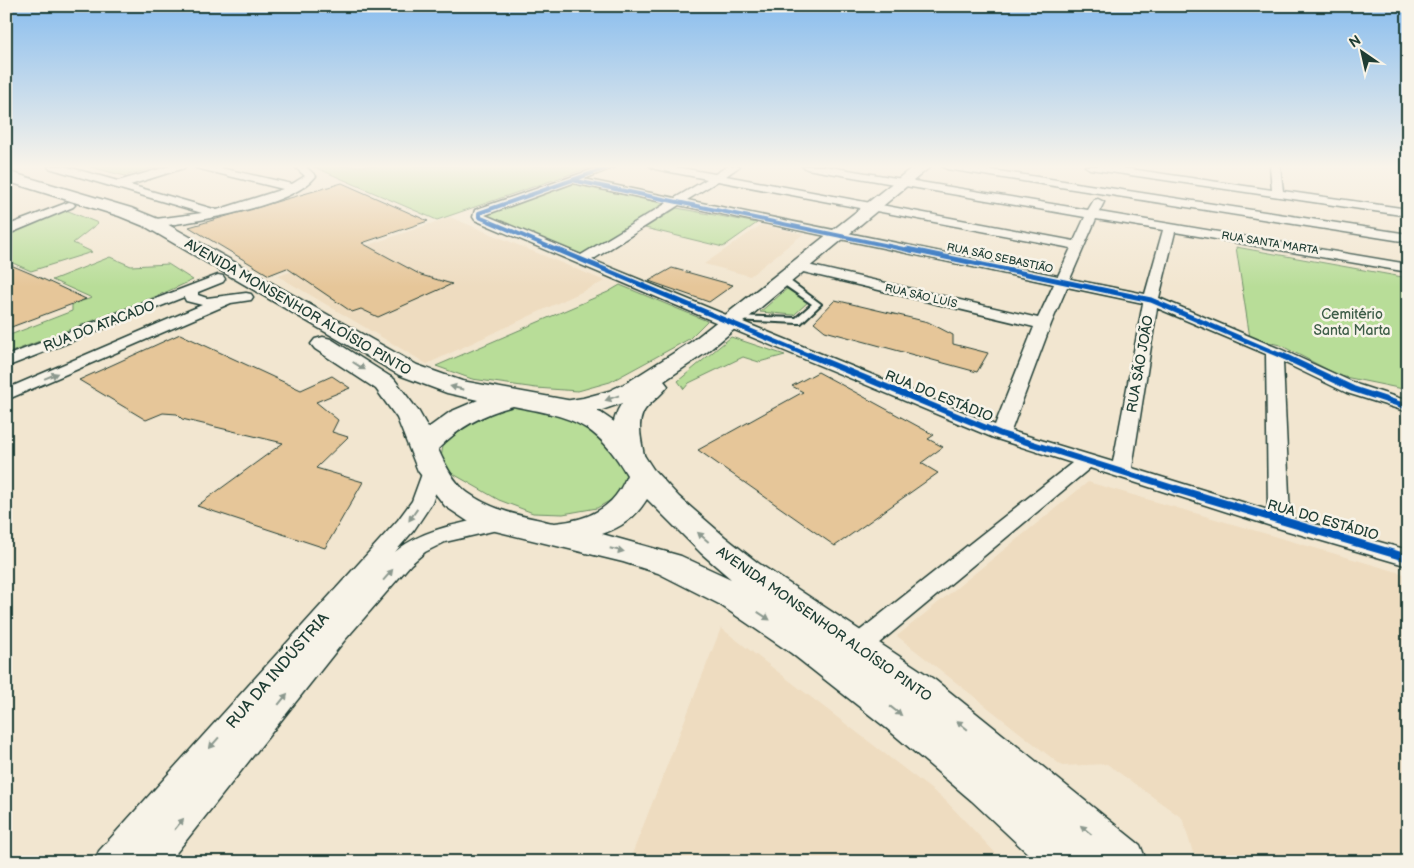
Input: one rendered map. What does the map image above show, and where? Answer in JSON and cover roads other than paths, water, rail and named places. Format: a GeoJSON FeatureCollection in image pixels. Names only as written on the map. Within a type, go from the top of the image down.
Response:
{"type":"FeatureCollection","features":[{"type":"Feature","properties":{"kind":"main road","name":"AVENIDA MONSENHOR ALOÍSIO PINTO"},"geometry":{"type":"LineString","coordinates":[[73,207],[128,226],[220,291],[365,370],[384,384],[410,418],[427,460],[456,499],[466,507],[502,522],[652,560],[690,574],[728,592],[801,639],[936,742],[1072,862]]}},
{"type":"Feature","properties":{"kind":"main road","name":"AVENIDA MONSENHOR ALOÍSIO PINTO"},"geometry":{"type":"LineString","coordinates":[[107,207],[152,223],[408,370],[456,388],[567,408],[598,423],[610,432],[684,520],[713,546],[746,572],[921,692],[1123,862]]}},
{"type":"Feature","properties":{"kind":"main road"},"geometry":{"type":"LineString","coordinates":[[548,534],[581,530],[606,521],[624,509],[635,496],[636,465],[625,430],[627,416],[634,404],[699,347],[874,207]]}},
{"type":"Feature","properties":{"kind":"main road"},"geometry":{"type":"LineString","coordinates":[[567,408],[586,406],[618,396],[637,387],[699,347]]}},
{"type":"Feature","properties":{"kind":"main road"},"geometry":{"type":"LineString","coordinates":[[427,460],[454,419],[469,410],[511,398]]}},
{"type":"Feature","properties":{"kind":"street"},"geometry":{"type":"LineString","coordinates":[[6,224],[47,207]]}},
{"type":"Feature","properties":{"kind":"street"},"geometry":{"type":"LineString","coordinates":[[6,231],[52,207]]}},
{"type":"Feature","properties":{"kind":"street"},"geometry":{"type":"LineString","coordinates":[[193,207],[219,214]]}},
{"type":"Feature","properties":{"kind":"street"},"geometry":{"type":"LineString","coordinates":[[152,223],[187,220],[219,214],[242,207]]}},
{"type":"Feature","properties":{"kind":"street"},"geometry":{"type":"LineString","coordinates":[[479,213],[494,207]]}},
{"type":"Feature","properties":{"kind":"street"},"geometry":{"type":"LineString","coordinates":[[581,261],[671,207]]}},
{"type":"Feature","properties":{"kind":"street","name":"RUA SÃO SEBASTIÃO"},"geometry":{"type":"LineString","coordinates":[[700,207],[1151,300],[1274,352],[1361,392],[1408,407]]}},
{"type":"Feature","properties":{"kind":"street"},"geometry":{"type":"LineString","coordinates":[[874,207],[1078,246]]}},
{"type":"Feature","properties":{"kind":"street","name":"RUA SANTA MARTA"},"geometry":{"type":"LineString","coordinates":[[1047,207],[1170,227],[1307,236],[1408,268]]}},
{"type":"Feature","properties":{"kind":"street"},"geometry":{"type":"LineString","coordinates":[[1000,434],[1043,324],[1095,207]]}},
{"type":"Feature","properties":{"kind":"street"},"geometry":{"type":"LineString","coordinates":[[1176,207],[1307,236],[1408,238]]}},
{"type":"Feature","properties":{"kind":"street"},"geometry":{"type":"LineString","coordinates":[[1304,207],[1307,236]]}},
{"type":"Feature","properties":{"kind":"street"},"geometry":{"type":"LineString","coordinates":[[1363,207],[1408,213]]}},
{"type":"Feature","properties":{"kind":"street","name":"RUA DO ESTÁDIO"},"geometry":{"type":"LineString","coordinates":[[479,213],[479,217],[581,261],[733,321],[1000,434],[1084,462],[1408,558]]}},
{"type":"Feature","properties":{"kind":"street","name":"RUA SÃO JOÃO"},"geometry":{"type":"LineString","coordinates":[[1121,472],[1151,300],[1170,227]]}},
{"type":"Feature","properties":{"kind":"street","name":"RUA SÃO LUÍS"},"geometry":{"type":"LineString","coordinates":[[799,267],[1043,324]]}},
{"type":"Feature","properties":{"kind":"street"},"geometry":{"type":"LineString","coordinates":[[6,395],[220,291]]}},
{"type":"Feature","properties":{"kind":"street","name":"RUA DO ATACADO"},"geometry":{"type":"LineString","coordinates":[[6,362],[220,291]]}},
{"type":"Feature","properties":{"kind":"street"},"geometry":{"type":"LineString","coordinates":[[1274,352],[1279,521]]}},
{"type":"Feature","properties":{"kind":"street","name":"RUA DA INDÚSTRIA"},"geometry":{"type":"LineString","coordinates":[[110,862],[406,525],[422,503],[427,460]]}},
{"type":"Feature","properties":{"kind":"street"},"geometry":{"type":"LineString","coordinates":[[857,647],[1084,462]]}},
{"type":"Feature","properties":{"kind":"street","name":"RUA DA INDÚSTRIA"},"geometry":{"type":"LineString","coordinates":[[148,862],[335,634],[403,558],[418,546],[439,536],[502,522]]}},
{"type":"Feature","properties":{"kind":"lane"},"geometry":{"type":"LineString","coordinates":[[733,321],[798,321],[817,304],[783,280]]}},
{"type":"Feature","properties":{"kind":"park label","name":"Cemitério Santa Marta"},"geometry":{"type":"Point","coordinates":[1352,322]}}]}
